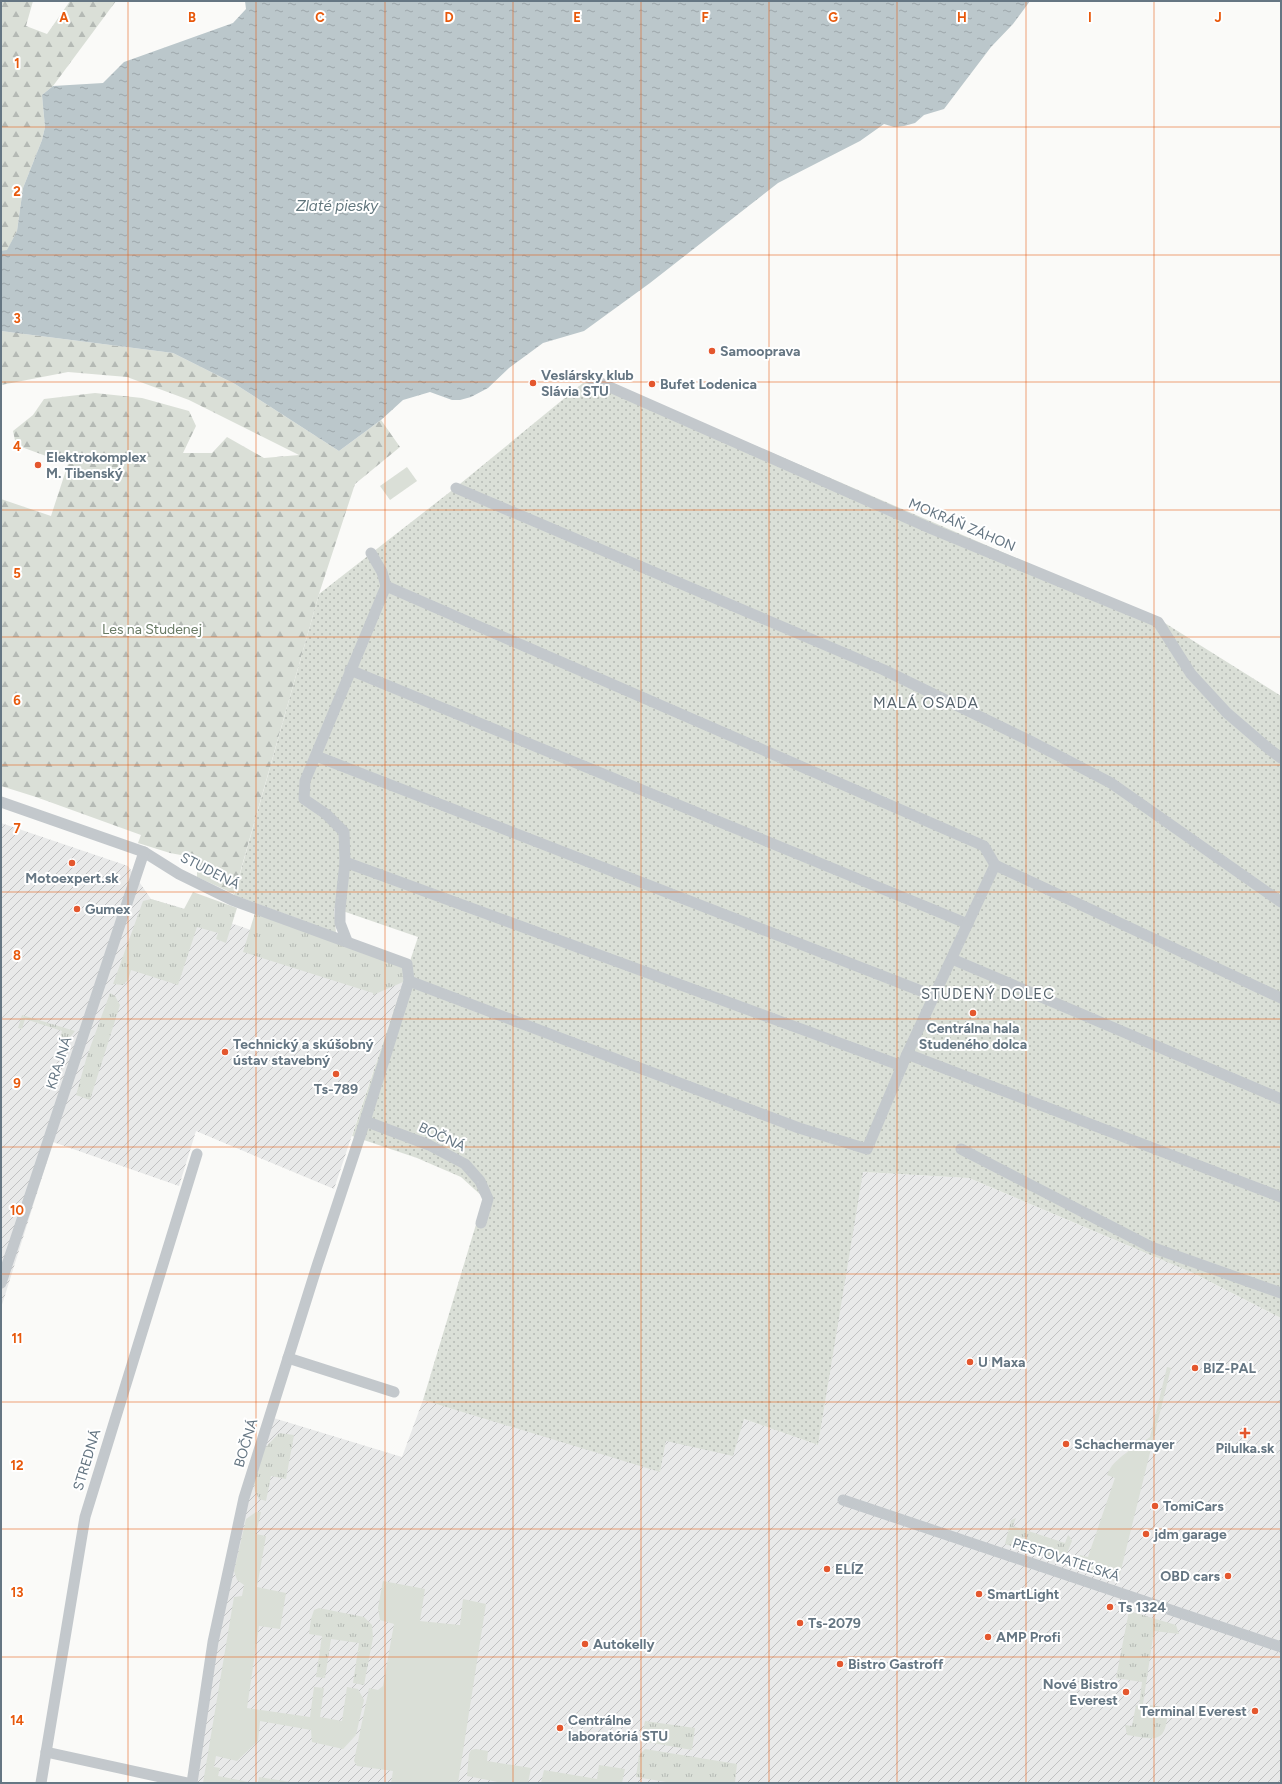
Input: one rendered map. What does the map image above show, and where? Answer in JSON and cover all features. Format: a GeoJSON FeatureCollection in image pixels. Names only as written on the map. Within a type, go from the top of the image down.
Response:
{"type":"FeatureCollection","features":[{"type":"Feature","properties":{"kind":"street","name":"MOKRÁŇ ZÁHON"},"geometry":{"type":"LineString","coordinates":[[587,377],[932,529],[1158,622],[1191,674],[1227,713],[1269,750],[1281,758]]}},
{"type":"Feature","properties":{"kind":"street"},"geometry":{"type":"LineString","coordinates":[[456,488],[884,670],[1030,741],[1111,783],[1281,902]]}},
{"type":"Feature","properties":{"kind":"street"},"geometry":{"type":"LineString","coordinates":[[347,941],[340,923],[345,862],[344,832],[326,814],[304,799],[305,781],[386,586],[382,572],[371,553]]}},
{"type":"Feature","properties":{"kind":"street"},"geometry":{"type":"LineString","coordinates":[[386,586],[984,846],[996,865],[1281,998]]}},
{"type":"Feature","properties":{"kind":"street"},"geometry":{"type":"LineString","coordinates":[[350,670],[968,924]]}},
{"type":"Feature","properties":{"kind":"street"},"geometry":{"type":"LineString","coordinates":[[316,756],[934,996]]}},
{"type":"Feature","properties":{"kind":"street","name":"STUDENÁ"},"geometry":{"type":"LineString","coordinates":[[1,802],[144,852],[179,874],[232,900],[407,964]]}},
{"type":"Feature","properties":{"kind":"street","name":"KRAJNÁ"},"geometry":{"type":"LineString","coordinates":[[1,1283],[144,852]]}},
{"type":"Feature","properties":{"kind":"street"},"geometry":{"type":"LineString","coordinates":[[345,862],[902,1066]]}},
{"type":"Feature","properties":{"kind":"street"},"geometry":{"type":"LineString","coordinates":[[410,981],[799,1128],[868,1149],[907,1054],[996,865]]}},
{"type":"Feature","properties":{"kind":"street"},"geometry":{"type":"LineString","coordinates":[[952,959],[1281,1099]]}},
{"type":"Feature","properties":{"kind":"street","name":"BOČNÁ"},"geometry":{"type":"LineString","coordinates":[[192,1783],[207,1681],[223,1591],[244,1498],[410,981],[407,964]]}},
{"type":"Feature","properties":{"kind":"street"},"geometry":{"type":"LineString","coordinates":[[907,1054],[1281,1197]]}},
{"type":"Feature","properties":{"kind":"street","name":"BOČNÁ"},"geometry":{"type":"LineString","coordinates":[[366,1121],[428,1145],[465,1164],[480,1181],[488,1199],[481,1223]]}},
{"type":"Feature","properties":{"kind":"street"},"geometry":{"type":"LineString","coordinates":[[961,1149],[1151,1247],[1281,1293]]}},
{"type":"Feature","properties":{"kind":"street","name":"STREDNÁ"},"geometry":{"type":"LineString","coordinates":[[41,1783],[85,1517],[197,1154]]}},
{"type":"Feature","properties":{"kind":"street"},"geometry":{"type":"LineString","coordinates":[[288,1358],[394,1392]]}},
{"type":"Feature","properties":{"kind":"street","name":"PESTOVATEĽSKÁ"},"geometry":{"type":"LineString","coordinates":[[843,1500],[1281,1647]]}},
{"type":"Feature","properties":{"kind":"street"},"geometry":{"type":"LineString","coordinates":[[46,1752],[188,1783]]}},
{"type":"Feature","properties":{"kind":"shaded area","name":"Technický a skúšobný ústav stavebný"},"geometry":{"type":"Polygon","coordinates":[[[1,823],[128,866],[151,899],[213,917],[403,982],[334,1189],[196,1131],[179,1186],[53,1142],[1,1308],[1,823]]]}},
{"type":"Feature","properties":{"kind":"shaded area"},"geometry":{"type":"Polygon","coordinates":[[[862,1172],[969,1178],[1193,1273],[1281,1318],[1281,1783],[190,1783],[234,1531],[267,1416],[402,1457],[423,1400],[660,1471],[666,1441],[744,1419],[818,1445],[862,1172]]]}},
{"type":"Feature","properties":{"kind":"green space"},"geometry":{"type":"Polygon","coordinates":[[[1,1],[33,1],[26,26],[47,34],[70,1],[116,1],[53,86],[42,95],[45,127],[42,140],[23,188],[17,231],[7,251],[1,251],[1,1]]]}},
{"type":"Feature","properties":{"kind":"green space","name":"Les na Studenej"},"geometry":{"type":"Polygon","coordinates":[[[1,331],[173,353],[235,384],[339,451],[381,420],[400,447],[355,484],[319,594],[234,894],[197,877],[197,858],[170,853],[138,843],[141,835],[1,786],[1,499],[51,516],[68,464],[16,445],[13,431],[33,415],[44,399],[95,393],[142,398],[189,411],[196,426],[183,453],[212,453],[227,437],[264,458],[299,455],[189,400],[127,377],[68,372],[1,385],[1,331]]]}},
{"type":"Feature","properties":{"kind":"green space"},"geometry":{"type":"Polygon","coordinates":[[[583,383],[612,384],[1160,620],[1281,696],[1281,1318],[1193,1273],[969,1178],[863,1172],[818,1445],[744,1419],[733,1456],[666,1441],[660,1472],[423,1400],[484,1198],[461,1177],[417,1158],[352,1136],[418,937],[334,908],[336,933],[234,895],[319,594],[455,488],[583,383]]]}},
{"type":"Feature","properties":{"kind":"green space"},"geometry":{"type":"Polygon","coordinates":[[[407,467],[417,481],[390,500],[380,486],[407,467]]]}},
{"type":"Feature","properties":{"kind":"green space"},"geometry":{"type":"Polygon","coordinates":[[[193,892],[237,908],[226,943],[216,939],[218,933],[197,927],[178,985],[131,970],[128,980],[123,985],[113,984],[143,901],[151,899],[184,909],[193,892]]]}},
{"type":"Feature","properties":{"kind":"green space"},"geometry":{"type":"Polygon","coordinates":[[[255,913],[403,966],[405,973],[403,982],[373,995],[373,993],[243,952],[255,913]]]}},
{"type":"Feature","properties":{"kind":"green space"},"geometry":{"type":"Polygon","coordinates":[[[110,993],[115,996],[120,1005],[90,1100],[76,1095],[87,1056],[110,993]]]}},
{"type":"Feature","properties":{"kind":"green space"},"geometry":{"type":"Polygon","coordinates":[[[22,1015],[75,1031],[68,1040],[59,1041],[62,1031],[25,1019],[22,1029],[18,1028],[22,1015]]]}},
{"type":"Feature","properties":{"kind":"green space"},"geometry":{"type":"Polygon","coordinates":[[[1167,1367],[1171,1368],[1118,1582],[1081,1570],[1079,1564],[1080,1555],[1088,1557],[1115,1478],[1107,1475],[1110,1469],[1114,1463],[1126,1453],[1150,1437],[1167,1367]]]}},
{"type":"Feature","properties":{"kind":"green space"},"geometry":{"type":"Polygon","coordinates":[[[279,1433],[294,1435],[286,1479],[271,1476],[266,1501],[259,1499],[255,1491],[254,1482],[263,1450],[279,1433]]]}},
{"type":"Feature","properties":{"kind":"green space"},"geometry":{"type":"Polygon","coordinates":[[[256,1512],[261,1512],[256,1534],[266,1536],[257,1587],[286,1593],[280,1629],[259,1626],[247,1708],[310,1717],[314,1687],[324,1688],[320,1717],[342,1721],[347,1687],[358,1689],[364,1700],[356,1735],[343,1749],[312,1742],[311,1730],[260,1721],[258,1741],[237,1761],[216,1756],[214,1767],[220,1768],[218,1776],[254,1783],[203,1783],[234,1597],[242,1596],[244,1585],[237,1580],[234,1571],[246,1519],[256,1512]]]}},
{"type":"Feature","properties":{"kind":"green space"},"geometry":{"type":"Polygon","coordinates":[[[1016,1518],[1013,1526],[1065,1543],[1068,1535],[1072,1541],[1063,1563],[1005,1544],[1011,1520],[1016,1518]]]}},
{"type":"Feature","properties":{"kind":"green space"},"geometry":{"type":"Polygon","coordinates":[[[383,1581],[425,1589],[420,1621],[460,1625],[463,1599],[486,1604],[458,1783],[391,1783],[393,1771],[357,1766],[354,1761],[369,1688],[378,1690],[383,1686],[394,1624],[380,1620],[378,1608],[383,1581]]]}},
{"type":"Feature","properties":{"kind":"green space"},"geometry":{"type":"Polygon","coordinates":[[[319,1608],[364,1617],[372,1625],[373,1638],[364,1685],[353,1683],[359,1643],[331,1639],[325,1678],[316,1677],[322,1636],[309,1634],[314,1610],[319,1608]]]}},
{"type":"Feature","properties":{"kind":"green space"},"geometry":{"type":"Polygon","coordinates":[[[1129,1611],[1176,1625],[1179,1634],[1154,1631],[1143,1704],[1168,1708],[1165,1728],[1162,1734],[1158,1737],[1146,1738],[1127,1735],[1125,1725],[1132,1726],[1136,1705],[1139,1706],[1142,1682],[1116,1678],[1129,1611]]]}},
{"type":"Feature","properties":{"kind":"green space"},"geometry":{"type":"Polygon","coordinates":[[[645,1721],[695,1728],[692,1750],[647,1742],[642,1735],[645,1721]]]}},
{"type":"Feature","properties":{"kind":"green space"},"geometry":{"type":"Polygon","coordinates":[[[476,1749],[488,1751],[487,1761],[531,1768],[528,1783],[503,1783],[467,1776],[469,1754],[471,1750],[476,1749]]]}},
{"type":"Feature","properties":{"kind":"green space"},"geometry":{"type":"Polygon","coordinates":[[[645,1749],[737,1764],[735,1783],[672,1783],[636,1777],[639,1755],[645,1749]]]}},
{"type":"Feature","properties":{"kind":"green space"},"geometry":{"type":"Polygon","coordinates":[[[599,1765],[625,1769],[622,1783],[541,1783],[544,1770],[597,1779],[599,1765]]]}},
{"type":"Feature","properties":{"kind":"green space"},"geometry":{"type":"Polygon","coordinates":[[[259,1777],[297,1783],[258,1783],[259,1777]]]}},
{"type":"Feature","properties":{"kind":"water","name":"Zlaté piesky"},"geometry":{"type":"Polygon","coordinates":[[[245,1],[1030,1],[1013,24],[991,47],[944,109],[924,115],[915,123],[904,126],[894,127],[884,124],[860,141],[778,183],[650,283],[584,331],[543,343],[509,368],[488,388],[471,397],[460,400],[452,400],[430,392],[403,400],[381,420],[339,451],[235,384],[173,353],[1,331],[1,251],[7,250],[17,231],[23,188],[42,140],[45,127],[42,95],[53,86],[103,83],[124,62],[233,23],[246,9],[245,1]]]}},
{"type":"Feature","properties":{"kind":"place","name":"Samooprava"},"geometry":{"type":"Point","coordinates":[712,351]}},
{"type":"Feature","properties":{"kind":"place","name":"Veslársky klub Slávia STU"},"geometry":{"type":"Point","coordinates":[533,383]}},
{"type":"Feature","properties":{"kind":"place","name":"Bufet Lodenica"},"geometry":{"type":"Point","coordinates":[652,384]}},
{"type":"Feature","properties":{"kind":"place","name":"Elektrokomplex M. Tibenský"},"geometry":{"type":"Point","coordinates":[38,465]}},
{"type":"Feature","properties":{"kind":"place","name":"Motoexpert.sk"},"geometry":{"type":"Point","coordinates":[72,863]}},
{"type":"Feature","properties":{"kind":"place","name":"Gumex"},"geometry":{"type":"Point","coordinates":[77,909]}},
{"type":"Feature","properties":{"kind":"place","name":"Centrálna hala Studeného dolca"},"geometry":{"type":"Point","coordinates":[973,1013]}},
{"type":"Feature","properties":{"kind":"place","name":"Technický a skúšobný ústav stavebný"},"geometry":{"type":"Point","coordinates":[225,1052]}},
{"type":"Feature","properties":{"kind":"place","name":"Ts-789"},"geometry":{"type":"Point","coordinates":[336,1074]}},
{"type":"Feature","properties":{"kind":"place","name":"U Maxa"},"geometry":{"type":"Point","coordinates":[970,1362]}},
{"type":"Feature","properties":{"kind":"place","name":"BIZ-PAL"},"geometry":{"type":"Point","coordinates":[1195,1368]}},
{"type":"Feature","properties":{"kind":"place","name":"Pilulka.sk"},"geometry":{"type":"Point","coordinates":[1245,1433]}},
{"type":"Feature","properties":{"kind":"place","name":"Schachermayer"},"geometry":{"type":"Point","coordinates":[1066,1444]}},
{"type":"Feature","properties":{"kind":"place","name":"TomiCars"},"geometry":{"type":"Point","coordinates":[1155,1506]}},
{"type":"Feature","properties":{"kind":"place","name":"jdm garage"},"geometry":{"type":"Point","coordinates":[1146,1534]}},
{"type":"Feature","properties":{"kind":"place","name":"ELÍZ"},"geometry":{"type":"Point","coordinates":[827,1569]}},
{"type":"Feature","properties":{"kind":"place","name":"OBD cars"},"geometry":{"type":"Point","coordinates":[1228,1576]}},
{"type":"Feature","properties":{"kind":"place","name":"SmartLight"},"geometry":{"type":"Point","coordinates":[979,1594]}},
{"type":"Feature","properties":{"kind":"place","name":"Ts 1324"},"geometry":{"type":"Point","coordinates":[1110,1607]}},
{"type":"Feature","properties":{"kind":"place","name":"Ts-2079"},"geometry":{"type":"Point","coordinates":[800,1623]}},
{"type":"Feature","properties":{"kind":"place","name":"AMP Profi"},"geometry":{"type":"Point","coordinates":[988,1637]}},
{"type":"Feature","properties":{"kind":"place","name":"Autokelly"},"geometry":{"type":"Point","coordinates":[585,1644]}},
{"type":"Feature","properties":{"kind":"place","name":"Bistro Gastroff"},"geometry":{"type":"Point","coordinates":[840,1664]}},
{"type":"Feature","properties":{"kind":"place","name":"Nové Bistro Everest"},"geometry":{"type":"Point","coordinates":[1126,1692]}},
{"type":"Feature","properties":{"kind":"place","name":"Terminal Everest"},"geometry":{"type":"Point","coordinates":[1255,1711]}},
{"type":"Feature","properties":{"kind":"place","name":"Centrálne laboratóriá STU"},"geometry":{"type":"Point","coordinates":[560,1728]}},
{"type":"Feature","properties":{"kind":"district","name":"MALÁ OSADA"},"geometry":{"type":"Point","coordinates":[926,703]}},
{"type":"Feature","properties":{"kind":"district","name":"STUDENÝ DOLEC"},"geometry":{"type":"Point","coordinates":[988,994]}}]}
